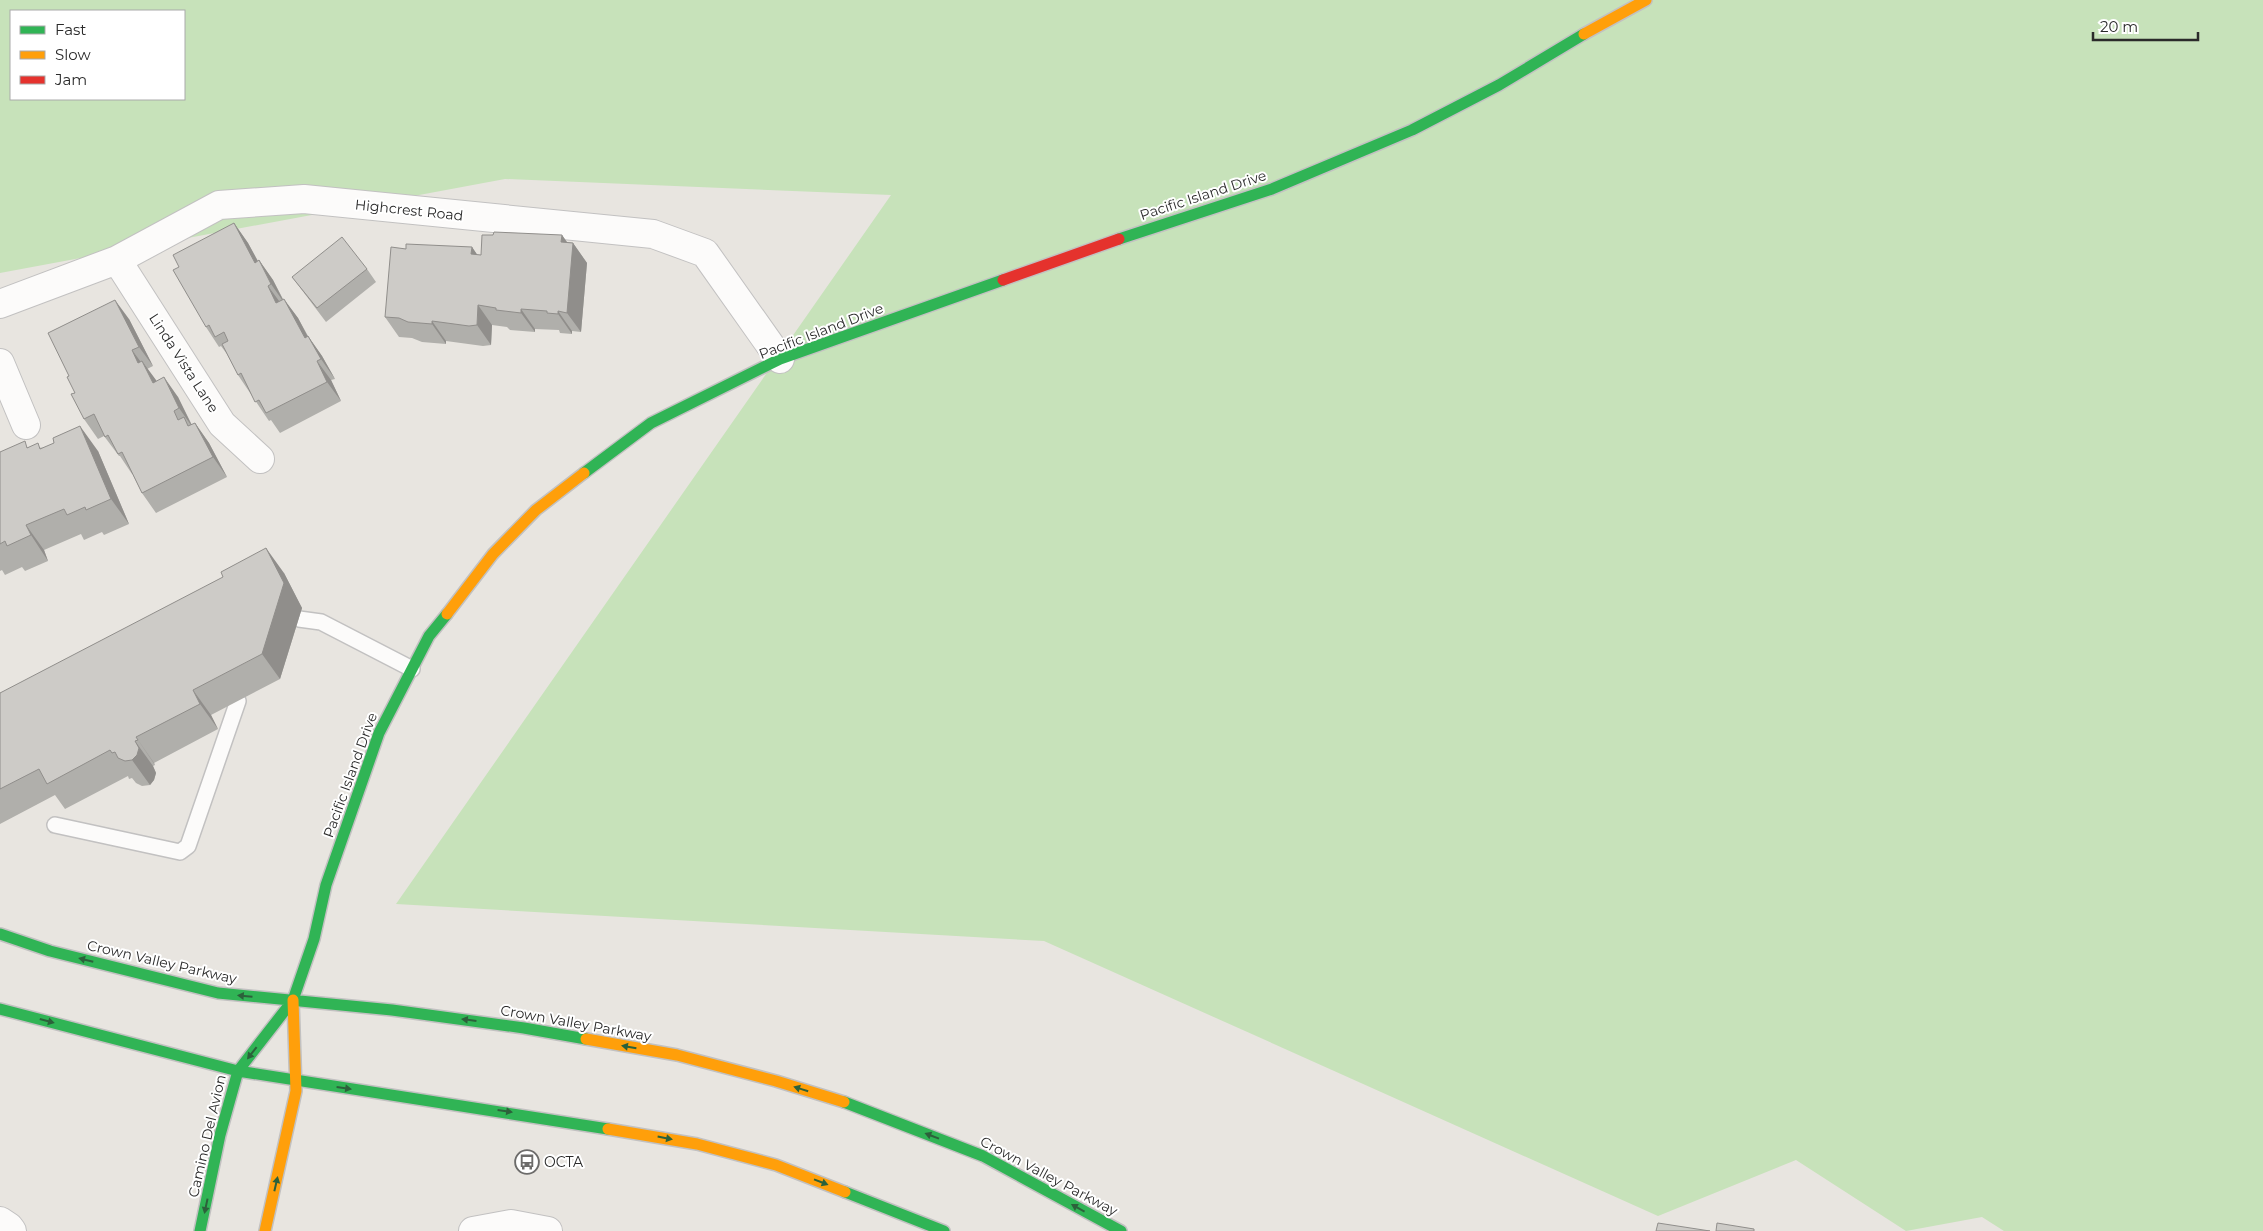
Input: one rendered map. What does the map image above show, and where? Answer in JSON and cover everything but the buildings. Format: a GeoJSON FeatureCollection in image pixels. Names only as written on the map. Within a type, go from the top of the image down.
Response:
{"type":"FeatureCollection","features":[{"type":"Feature","properties":{"kind":"main road","name":"Pacific Island Drive"},"geometry":{"type":"LineString","coordinates":[[293,1000],[314,939],[326,885],[379,733],[429,636],[493,554],[536,510],[651,422],[780,359],[1150,228],[1272,189],[1421,125],[1499,85],[1646,0]]}},
{"type":"Feature","properties":{"kind":"main road","name":"Crown Valley Parkway"},"geometry":{"type":"LineString","coordinates":[[0,934],[50,951],[218,993],[392,1010],[524,1028],[677,1055],[776,1081],[848,1103],[983,1156],[1121,1231]]}},
{"type":"Feature","properties":{"kind":"main road","name":"Camino Del Avion"},"geometry":{"type":"LineString","coordinates":[[200,1231],[220,1135],[238,1071],[293,1000]]}},
{"type":"Feature","properties":{"kind":"main road"},"geometry":{"type":"LineString","coordinates":[[264,1231],[285,1143],[296,1081],[293,1000]]}},
{"type":"Feature","properties":{"kind":"main road"},"geometry":{"type":"LineString","coordinates":[[0,1009],[238,1071],[539,1116],[697,1144],[776,1165],[944,1231]]}},
{"type":"Feature","properties":{"kind":"street","name":"Highcrest Road"},"geometry":{"type":"LineString","coordinates":[[0,304],[118,260],[219,205],[304,199],[653,234],[705,253],[780,359]]}},
{"type":"Feature","properties":{"kind":"street","name":"Linda Vista Lane"},"geometry":{"type":"LineString","coordinates":[[118,260],[222,424],[260,459]]}},
{"type":"Feature","properties":{"kind":"street"},"geometry":{"type":"LineString","coordinates":[[0,364],[26,425]]}},
{"type":"Feature","properties":{"kind":"street"},"geometry":{"type":"LineString","coordinates":[[0,1221],[12,1231]]}},
{"type":"Feature","properties":{"kind":"street"},"geometry":{"type":"LineString","coordinates":[[473,1231],[511,1224],[548,1231]]}},
{"type":"Feature","properties":{"kind":"lane"},"geometry":{"type":"LineString","coordinates":[[299,619],[322,622],[412,669]]}},
{"type":"Feature","properties":{"kind":"lane"},"geometry":{"type":"LineString","coordinates":[[55,825],[180,852],[188,846],[238,701]]}},
{"type":"Feature","properties":{"kind":"green space"},"geometry":{"type":"Polygon","coordinates":[[[0,0],[2263,0],[2263,1231],[2004,1231],[1982,1217],[1906,1231],[1796,1160],[1658,1216],[1044,941],[396,904],[891,195],[505,179],[0,273],[0,0]]]}},
{"type":"Feature","properties":{"kind":"traffic: fast"},"geometry":{"type":"LineString","coordinates":[[1119,239],[1272,189],[1412,130],[1499,85],[1584,34]]}},
{"type":"Feature","properties":{"kind":"traffic: fast"},"geometry":{"type":"LineString","coordinates":[[584,473],[651,423],[780,359],[1003,280]]}},
{"type":"Feature","properties":{"kind":"traffic: fast"},"geometry":{"type":"LineString","coordinates":[[200,1231],[220,1135],[238,1071],[293,1000],[314,939],[326,885],[379,733],[429,636],[447,614]]}},
{"type":"Feature","properties":{"kind":"traffic: fast"},"geometry":{"type":"LineString","coordinates":[[0,934],[50,951],[218,993],[392,1010],[524,1028],[586,1039]]}},
{"type":"Feature","properties":{"kind":"traffic: fast"},"geometry":{"type":"LineString","coordinates":[[0,1009],[238,1071],[608,1129]]}},
{"type":"Feature","properties":{"kind":"traffic: fast"},"geometry":{"type":"LineString","coordinates":[[844,1102],[983,1156],[1121,1231]]}},
{"type":"Feature","properties":{"kind":"traffic: fast"},"geometry":{"type":"LineString","coordinates":[[845,1192],[944,1231]]}},
{"type":"Feature","properties":{"kind":"traffic: slow"},"geometry":{"type":"LineString","coordinates":[[1584,34],[1646,0]]}},
{"type":"Feature","properties":{"kind":"traffic: slow"},"geometry":{"type":"LineString","coordinates":[[447,614],[493,554],[536,510],[584,473]]}},
{"type":"Feature","properties":{"kind":"traffic: slow"},"geometry":{"type":"LineString","coordinates":[[265,1231],[296,1091],[293,1000]]}},
{"type":"Feature","properties":{"kind":"traffic: slow"},"geometry":{"type":"LineString","coordinates":[[586,1039],[677,1055],[776,1081],[844,1102]]}},
{"type":"Feature","properties":{"kind":"traffic: slow"},"geometry":{"type":"LineString","coordinates":[[608,1129],[697,1144],[776,1165],[845,1192]]}},
{"type":"Feature","properties":{"kind":"traffic: jam"},"geometry":{"type":"LineString","coordinates":[[1003,280],[1119,239]]}},
{"type":"Feature","properties":{"kind":"place","name":"OCTA"},"geometry":{"type":"Point","coordinates":[527,1162]}}]}
